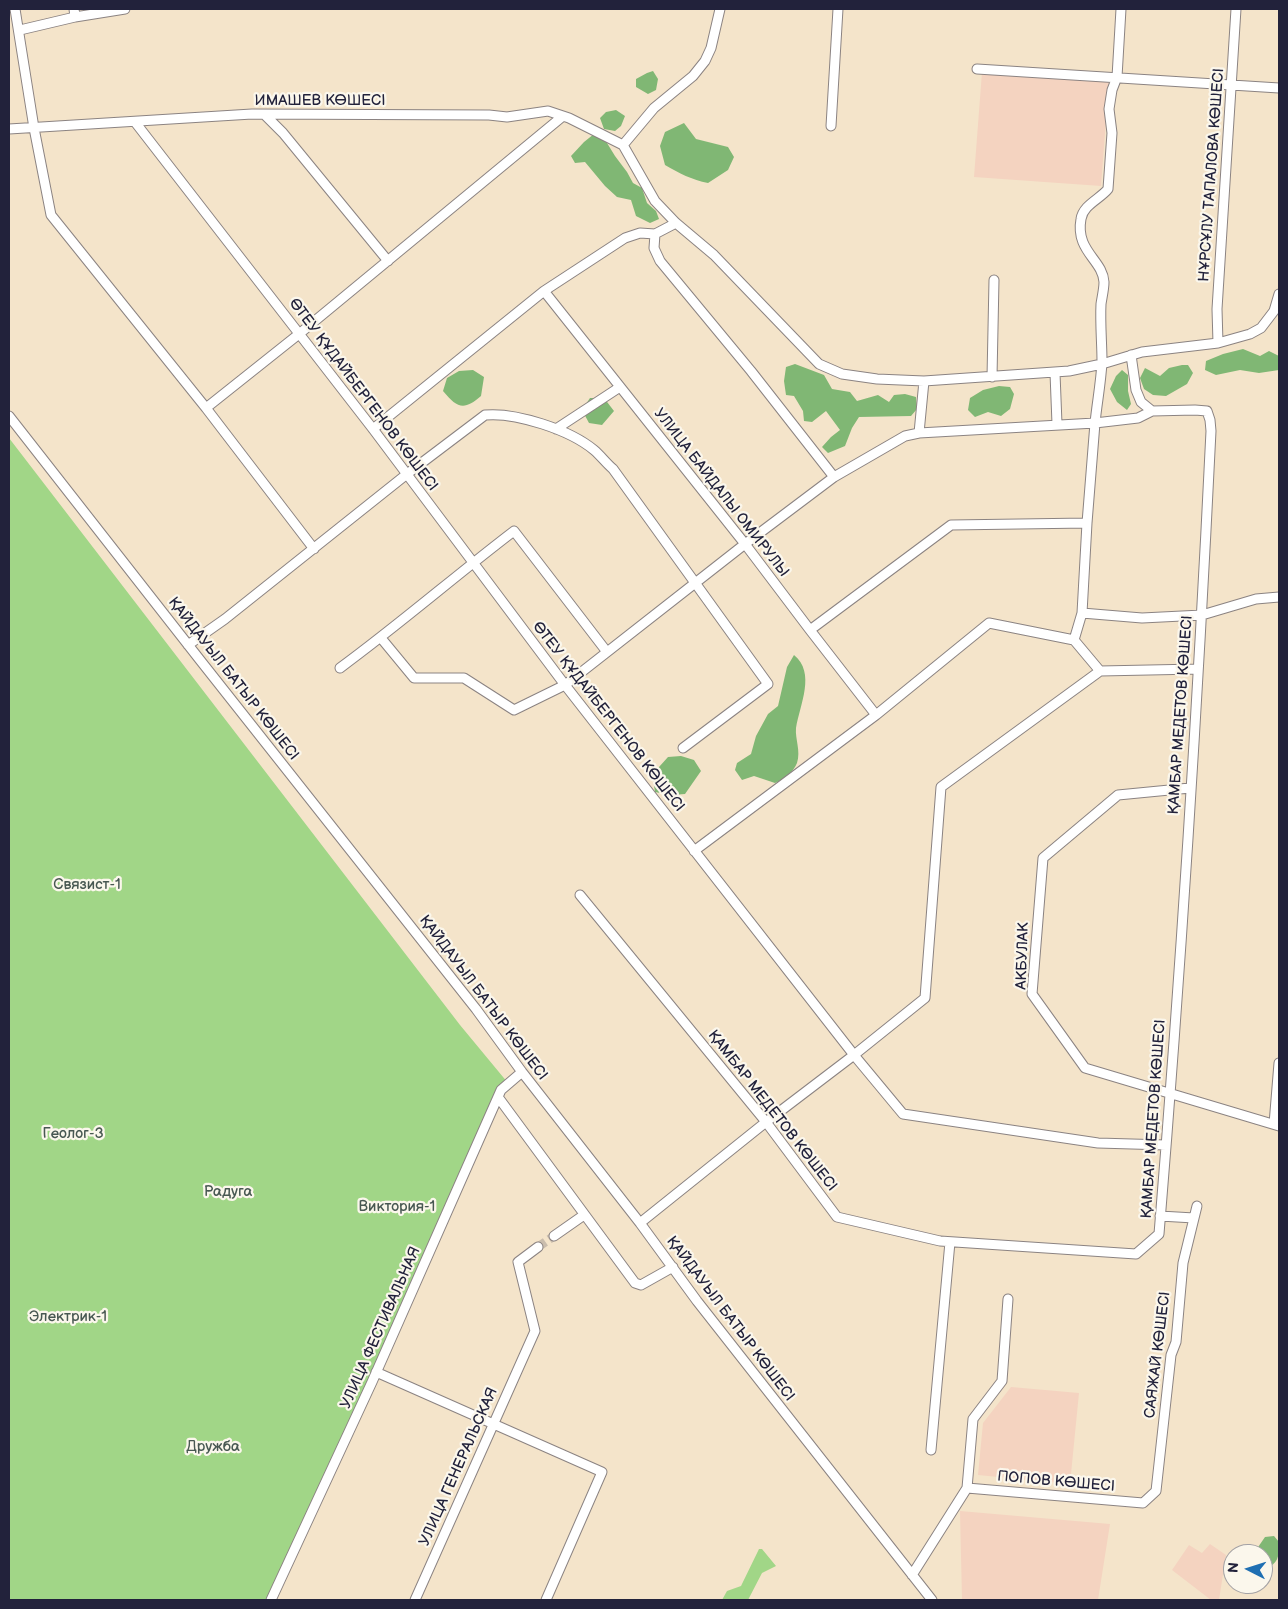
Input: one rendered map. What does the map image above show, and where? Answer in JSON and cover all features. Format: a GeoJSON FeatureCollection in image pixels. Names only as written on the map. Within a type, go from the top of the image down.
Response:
{"type":"FeatureCollection","features":[{"type":"Feature","properties":{"kind":"street"},"geometry":{"type":"LineString","coordinates":[[15,9],[20,30],[34,128],[51,215],[206,408],[314,549]]}},
{"type":"Feature","properties":{"kind":"street"},"geometry":{"type":"LineString","coordinates":[[20,30],[74,13],[125,9]]}},
{"type":"Feature","properties":{"kind":"street"},"geometry":{"type":"LineString","coordinates":[[720,9],[711,48],[705,61],[693,76],[654,108],[623,144],[655,201],[676,223],[714,255],[819,364],[842,374],[877,379],[924,381],[1055,372],[1102,364],[1142,352],[1218,343],[1250,334],[1261,328],[1274,311],[1279,294]]}},
{"type":"Feature","properties":{"kind":"street"},"geometry":{"type":"LineString","coordinates":[[831,126],[838,9]]}},
{"type":"Feature","properties":{"kind":"street"},"geometry":{"type":"LineString","coordinates":[[1074,640],[1082,613],[1095,423],[1102,364],[1104,280],[1102,272],[1086,250],[1082,241],[1080,222],[1082,214],[1104,195],[1108,188],[1112,133],[1109,109],[1112,90],[1117,77],[1121,9]]}},
{"type":"Feature","properties":{"kind":"street","name":"НҰРСҰЛУ ТАПАЛОВА КӨШЕСІ"},"geometry":{"type":"LineString","coordinates":[[1218,343],[1217,309],[1236,9]]}},
{"type":"Feature","properties":{"kind":"street"},"geometry":{"type":"LineString","coordinates":[[977,69],[1279,88]]}},
{"type":"Feature","properties":{"kind":"street","name":"ИМАШЕВ КӨШЕСІ"},"geometry":{"type":"LineString","coordinates":[[9,129],[252,114],[489,115],[507,117],[548,111],[623,144]]}},
{"type":"Feature","properties":{"kind":"street"},"geometry":{"type":"LineString","coordinates":[[265,115],[283,133],[388,262]]}},
{"type":"Feature","properties":{"kind":"street"},"geometry":{"type":"LineString","coordinates":[[206,408],[300,334],[563,116]]}},
{"type":"Feature","properties":{"kind":"street","name":"ӨТЕУ ҚҰДАЙБЕРГЕНОВ КӨШЕСІ"},"geometry":{"type":"LineString","coordinates":[[135,122],[373,429],[565,685],[854,1055],[903,1114],[1098,1142],[1166,1145]]}},
{"type":"Feature","properties":{"kind":"street"},"geometry":{"type":"LineString","coordinates":[[373,429],[544,290],[624,238],[640,232],[655,234],[676,223]]}},
{"type":"Feature","properties":{"kind":"street"},"geometry":{"type":"LineString","coordinates":[[655,234],[654,248],[660,261],[751,371],[834,477]]}},
{"type":"Feature","properties":{"kind":"street"},"geometry":{"type":"LineString","coordinates":[[992,377],[994,280]]}},
{"type":"Feature","properties":{"kind":"street","name":"УЛИЦА БАЙДАЛЫ ОМИРУЛЫ"},"geometry":{"type":"LineString","coordinates":[[544,290],[745,544],[876,714]]}},
{"type":"Feature","properties":{"kind":"street"},"geometry":{"type":"LineString","coordinates":[[381,638],[414,678],[464,678],[514,710],[565,685],[834,477],[905,436],[919,433],[1095,423],[1138,418],[1152,411],[1141,402],[1136,390],[1131,355]]}},
{"type":"Feature","properties":{"kind":"street"},"geometry":{"type":"LineString","coordinates":[[1055,372],[1057,424]]}},
{"type":"Feature","properties":{"kind":"street"},"geometry":{"type":"LineString","coordinates":[[919,433],[924,381]]}},
{"type":"Feature","properties":{"kind":"street"},"geometry":{"type":"LineString","coordinates":[[556,429],[620,387]]}},
{"type":"Feature","properties":{"kind":"street","name":"ҚАМБАР МЕДЕТОВ КӨШЕСІ"},"geometry":{"type":"LineString","coordinates":[[580,895],[766,1122],[837,1216],[940,1241],[1136,1254],[1159,1234],[1202,615],[1210,420],[1207,411],[1152,411]]}},
{"type":"Feature","properties":{"kind":"street"},"geometry":{"type":"LineString","coordinates":[[188,645],[225,619],[407,474],[486,415],[498,414],[522,418],[570,435],[593,449],[612,469],[768,684],[683,748]]}},
{"type":"Feature","properties":{"kind":"street","name":"ҚАЙДАУЫЛ БАТЫР КӨШЕСІ"},"geometry":{"type":"LineString","coordinates":[[9,416],[476,1009],[522,1072],[640,1222],[698,1301],[932,1600]]}},
{"type":"Feature","properties":{"kind":"street"},"geometry":{"type":"LineString","coordinates":[[810,630],[951,525],[1087,523]]}},
{"type":"Feature","properties":{"kind":"street"},"geometry":{"type":"LineString","coordinates":[[340,668],[381,638],[473,562],[514,532],[607,652]]}},
{"type":"Feature","properties":{"kind":"street"},"geometry":{"type":"LineString","coordinates":[[1082,613],[1142,618],[1202,615],[1256,599],[1279,597]]}},
{"type":"Feature","properties":{"kind":"street"},"geometry":{"type":"LineString","coordinates":[[694,851],[876,714],[989,623],[1074,640],[1100,671]]}},
{"type":"Feature","properties":{"kind":"street"},"geometry":{"type":"LineString","coordinates":[[640,1222],[925,998],[941,787],[1100,671],[1198,669]]}},
{"type":"Feature","properties":{"kind":"street","name":"АКБУЛАК"},"geometry":{"type":"LineString","coordinates":[[1190,788],[1118,795],[1043,858],[1032,994],[1085,1068],[1276,1125]]}},
{"type":"Feature","properties":{"kind":"street"},"geometry":{"type":"LineString","coordinates":[[1276,1125],[1279,1063]]}},
{"type":"Feature","properties":{"kind":"street","name":"УЛИЦА ФЕСТИВАЛЬНАЯ"},"geometry":{"type":"LineString","coordinates":[[271,1600],[376,1372],[501,1090],[522,1072]]}},
{"type":"Feature","properties":{"kind":"street"},"geometry":{"type":"LineString","coordinates":[[498,1097],[636,1284],[641,1284],[673,1267]]}},
{"type":"Feature","properties":{"kind":"street","name":"САЯЖАЙ КӨШЕСІ"},"geometry":{"type":"LineString","coordinates":[[1143,1503],[1156,1491],[1171,1355],[1176,1342],[1183,1263],[1197,1206]]}},
{"type":"Feature","properties":{"kind":"street"},"geometry":{"type":"LineString","coordinates":[[554,1236],[584,1214]]}},
{"type":"Feature","properties":{"kind":"street"},"geometry":{"type":"LineString","coordinates":[[1160,1216],[1194,1218]]}},
{"type":"Feature","properties":{"kind":"street"},"geometry":{"type":"LineString","coordinates":[[931,1450],[950,1242]]}},
{"type":"Feature","properties":{"kind":"street","name":"УЛИЦА ГЕНЕРАЛЬСКАЯ"},"geometry":{"type":"LineString","coordinates":[[415,1600],[535,1331],[518,1262],[538,1247]]}},
{"type":"Feature","properties":{"kind":"street"},"geometry":{"type":"LineString","coordinates":[[912,1575],[967,1488],[973,1419],[1002,1381],[1008,1299]]}},
{"type":"Feature","properties":{"kind":"street"},"geometry":{"type":"LineString","coordinates":[[376,1372],[602,1472],[546,1600]]}},
{"type":"Feature","properties":{"kind":"street","name":"ПОПОВ КӨШЕСІ"},"geometry":{"type":"LineString","coordinates":[[967,1488],[1143,1503]]}},
{"type":"Feature","properties":{"kind":"shaded area"},"geometry":{"type":"Polygon","coordinates":[[[982,72],[1109,81],[1101,186],[974,177],[982,72]]]}},
{"type":"Feature","properties":{"kind":"shaded area"},"geometry":{"type":"Polygon","coordinates":[[[1011,1387],[1079,1393],[1070,1484],[978,1475],[983,1423],[1011,1387]]]}},
{"type":"Feature","properties":{"kind":"shaded area"},"geometry":{"type":"Polygon","coordinates":[[[960,1511],[1110,1524],[1098,1600],[962,1600],[960,1511]]]}},
{"type":"Feature","properties":{"kind":"shaded area"},"geometry":{"type":"Polygon","coordinates":[[[1210,1544],[1223,1553],[1223,1574],[1219,1600],[1211,1600],[1172,1570],[1189,1545],[1202,1553],[1210,1544]]]}},
{"type":"Feature","properties":{"kind":"green space"},"geometry":{"type":"Polygon","coordinates":[[[653,71],[658,79],[656,90],[648,94],[636,87],[636,79],[653,71]]]}},
{"type":"Feature","properties":{"kind":"green space"},"geometry":{"type":"Polygon","coordinates":[[[616,110],[625,116],[621,126],[615,131],[604,129],[600,118],[606,112],[616,110]]]}},
{"type":"Feature","properties":{"kind":"green space"},"geometry":{"type":"Polygon","coordinates":[[[684,123],[696,139],[728,147],[734,157],[728,170],[708,183],[691,178],[665,165],[660,146],[665,132],[684,123]]]}},
{"type":"Feature","properties":{"kind":"green space"},"geometry":{"type":"Polygon","coordinates":[[[594,134],[607,143],[633,183],[642,188],[647,203],[656,211],[659,219],[650,223],[636,216],[631,200],[617,197],[585,162],[575,163],[571,156],[594,134]]]}},
{"type":"Feature","properties":{"kind":"green space"},"geometry":{"type":"Polygon","coordinates":[[[1243,349],[1260,356],[1269,351],[1279,356],[1279,370],[1259,373],[1240,370],[1216,375],[1205,370],[1206,361],[1243,349]]]}},
{"type":"Feature","properties":{"kind":"green space"},"geometry":{"type":"Polygon","coordinates":[[[795,364],[824,375],[832,389],[850,392],[857,401],[878,395],[889,402],[894,395],[905,394],[916,397],[917,409],[911,416],[859,417],[852,428],[845,446],[828,453],[822,447],[840,430],[826,411],[812,422],[804,421],[803,411],[794,396],[786,395],[784,381],[786,367],[795,364]]]}},
{"type":"Feature","properties":{"kind":"green space"},"geometry":{"type":"Polygon","coordinates":[[[1188,365],[1193,373],[1187,384],[1166,396],[1153,395],[1144,389],[1140,378],[1145,368],[1160,376],[1169,368],[1188,365]]]}},
{"type":"Feature","properties":{"kind":"green space"},"geometry":{"type":"Polygon","coordinates":[[[473,370],[484,377],[481,396],[470,404],[461,406],[452,401],[443,391],[447,378],[459,371],[473,370]]]}},
{"type":"Feature","properties":{"kind":"green space"},"geometry":{"type":"Polygon","coordinates":[[[1122,370],[1128,375],[1128,391],[1131,404],[1127,410],[1117,402],[1110,389],[1116,376],[1122,370]]]}},
{"type":"Feature","properties":{"kind":"green space"},"geometry":{"type":"Polygon","coordinates":[[[999,386],[1010,387],[1014,394],[1010,409],[1001,416],[988,412],[975,417],[968,410],[970,398],[983,390],[999,386]]]}},
{"type":"Feature","properties":{"kind":"green space"},"geometry":{"type":"Polygon","coordinates":[[[590,398],[604,398],[614,411],[602,425],[589,423],[582,410],[590,398]]]}},
{"type":"Feature","properties":{"kind":"green space"},"geometry":{"type":"Polygon","coordinates":[[[9,438],[460,1025],[508,1083],[269,1600],[9,1600],[9,438]]]}},
{"type":"Feature","properties":{"kind":"green space"},"geometry":{"type":"Polygon","coordinates":[[[794,655],[801,662],[805,680],[805,689],[796,728],[797,763],[788,775],[775,783],[754,776],[742,780],[735,770],[737,763],[751,754],[756,736],[768,714],[778,706],[787,667],[794,655]]]}},
{"type":"Feature","properties":{"kind":"green space"},"geometry":{"type":"Polygon","coordinates":[[[681,756],[694,760],[701,771],[685,794],[671,795],[655,792],[653,779],[659,767],[668,757],[681,756]]]}},
{"type":"Feature","properties":{"kind":"green space"},"geometry":{"type":"Polygon","coordinates":[[[1274,1536],[1279,1542],[1277,1559],[1273,1565],[1273,1544],[1260,1544],[1265,1537],[1274,1536]]]}},
{"type":"Feature","properties":{"kind":"green space"},"geometry":{"type":"Polygon","coordinates":[[[759,1549],[762,1549],[776,1566],[762,1573],[748,1600],[722,1600],[727,1591],[741,1586],[759,1549]]]}},
{"type":"Feature","properties":{"kind":"tunnel"},"geometry":{"type":"LineString","coordinates":[[538,1247],[554,1236]]}},
{"type":"Feature","properties":{"kind":"park label","name":"Связист-1"},"geometry":{"type":"Point","coordinates":[87,885]}},
{"type":"Feature","properties":{"kind":"park label","name":"Геолог-3"},"geometry":{"type":"Point","coordinates":[73,1134]}},
{"type":"Feature","properties":{"kind":"park label","name":"Радуга"},"geometry":{"type":"Point","coordinates":[228,1192]}},
{"type":"Feature","properties":{"kind":"park label","name":"Виктория-1"},"geometry":{"type":"Point","coordinates":[397,1207]}},
{"type":"Feature","properties":{"kind":"park label","name":"Электрик-1"},"geometry":{"type":"Point","coordinates":[68,1317]}},
{"type":"Feature","properties":{"kind":"park label","name":"Дружба"},"geometry":{"type":"Point","coordinates":[213,1447]}}]}
